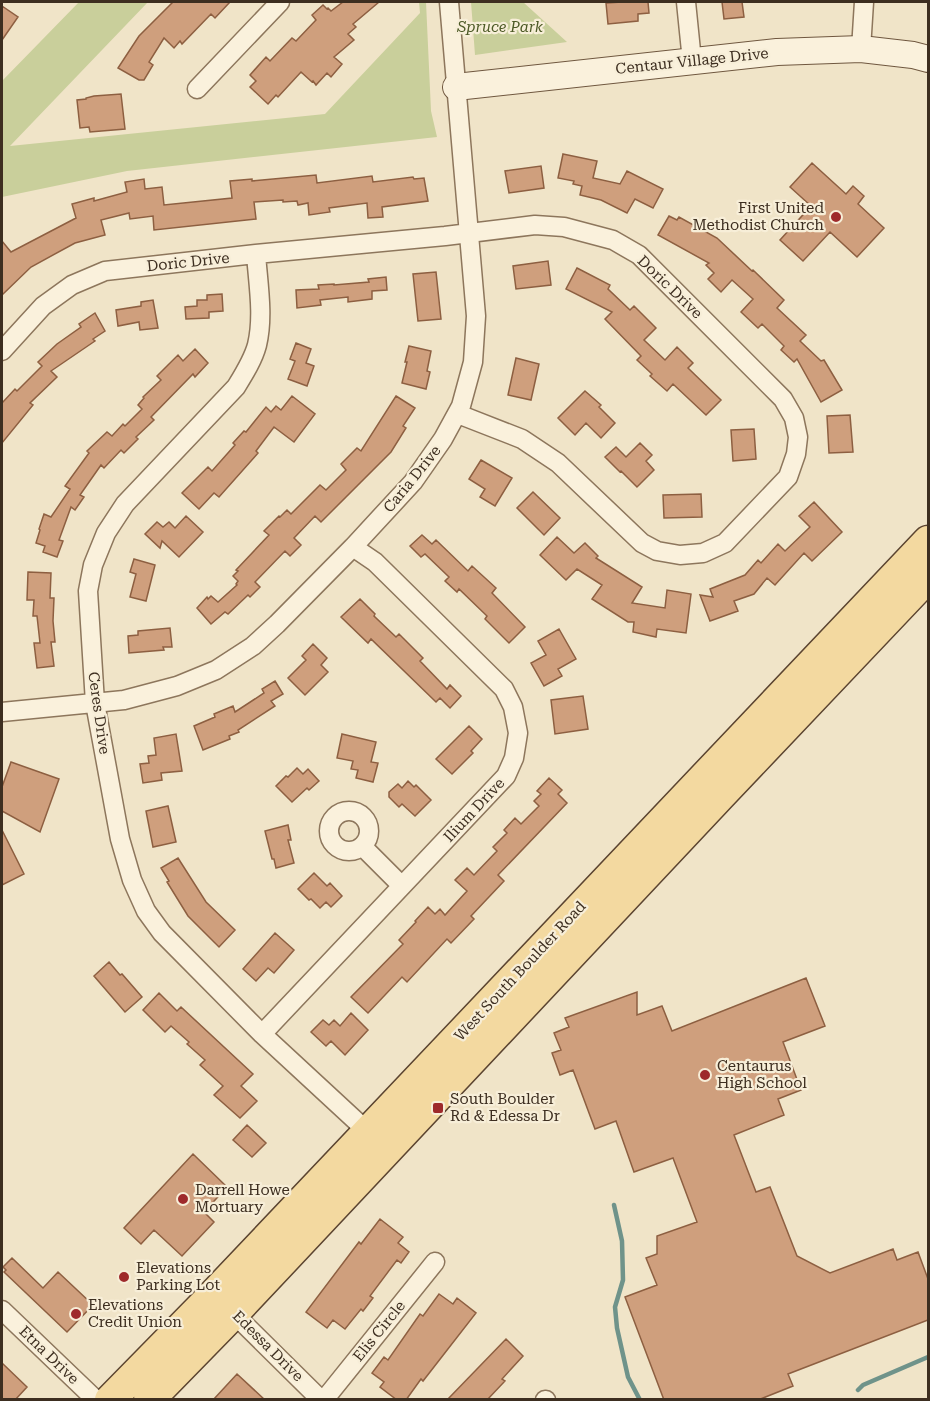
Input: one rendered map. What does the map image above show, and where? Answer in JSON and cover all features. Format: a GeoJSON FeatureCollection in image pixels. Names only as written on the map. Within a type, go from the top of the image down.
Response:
{"type":"FeatureCollection","features":[{"type":"Feature","properties":{"kind":"main road","name":"West South Boulder Road"},"geometry":{"type":"LineString","coordinates":[[149,1400],[224,1304],[368,1132],[928,541]]}},
{"type":"Feature","properties":{"kind":"main road","name":"West South Boulder Road"},"geometry":{"type":"LineString","coordinates":[[110,1400],[224,1304],[722,794],[928,577]]}},
{"type":"Feature","properties":{"kind":"street"},"geometry":{"type":"LineString","coordinates":[[197,89],[280,2]]}},
{"type":"Feature","properties":{"kind":"street","name":"Caria Drive"},"geometry":{"type":"LineString","coordinates":[[2,712],[124,700],[177,686],[216,670],[253,646],[353,547],[412,482],[443,439],[458,414],[472,362],[476,316],[449,2]]}},
{"type":"Feature","properties":{"kind":"street"},"geometry":{"type":"LineString","coordinates":[[686,2],[692,61]]}},
{"type":"Feature","properties":{"kind":"street"},"geometry":{"type":"LineString","coordinates":[[861,49],[864,2]]}},
{"type":"Feature","properties":{"kind":"street","name":"Centaur Village Drive"},"geometry":{"type":"LineString","coordinates":[[456,87],[777,52],[861,49],[928,59]]}},
{"type":"Feature","properties":{"kind":"street","name":"Doric Drive"},"geometry":{"type":"LineString","coordinates":[[2,351],[43,306],[72,285],[105,271],[535,225],[564,227],[613,240],[639,255],[783,399],[794,418],[798,436],[796,454],[788,477],[725,543],[703,553],[680,555],[657,551],[642,543],[558,464],[522,439],[458,414]]}},
{"type":"Feature","properties":{"kind":"street","name":"Ceres Drive"},"geometry":{"type":"LineString","coordinates":[[256,254],[260,322],[257,345],[249,367],[236,387],[125,504],[106,533],[93,565],[88,591],[95,704],[120,839],[132,880],[146,911],[162,933],[262,1034],[368,1132]]}},
{"type":"Feature","properties":{"kind":"street","name":"Ilium Drive"},"geometry":{"type":"LineString","coordinates":[[262,1034],[506,776],[514,758],[518,733],[513,707],[504,689],[375,562],[353,547]]}},
{"type":"Feature","properties":{"kind":"street"},"geometry":{"type":"LineString","coordinates":[[363,847],[402,886]]}},
{"type":"Feature","properties":{"kind":"street","name":"Elis Circle"},"geometry":{"type":"LineString","coordinates":[[319,1398],[435,1262]]}},
{"type":"Feature","properties":{"kind":"street","name":"Edessa Drive"},"geometry":{"type":"LineString","coordinates":[[224,1304],[319,1398]]}},
{"type":"Feature","properties":{"kind":"street","name":"Etna Drive"},"geometry":{"type":"LineString","coordinates":[[2,1310],[96,1400]]}},
{"type":"Feature","properties":{"kind":"green space"},"geometry":{"type":"Polygon","coordinates":[[[79,2],[148,2],[10,146],[325,114],[420,13],[419,2],[426,2],[431,111],[437,137],[127,171],[2,197],[2,81],[79,2]]]}},
{"type":"Feature","properties":{"kind":"green space","name":"Spruce Park"},"geometry":{"type":"Polygon","coordinates":[[[471,2],[523,2],[567,42],[475,55],[471,2]]]}},
{"type":"Feature","properties":{"kind":"building"},"geometry":{"type":"Polygon","coordinates":[[[173,2],[230,2],[215,18],[211,14],[182,44],[180,41],[174,48],[164,38],[149,62],[153,65],[144,80],[139,80],[118,68],[139,36],[173,2]]]}},
{"type":"Feature","properties":{"kind":"building"},"geometry":{"type":"Polygon","coordinates":[[[343,2],[379,2],[353,24],[356,27],[348,34],[354,40],[334,57],[342,64],[331,77],[327,73],[316,85],[301,72],[278,97],[276,95],[268,104],[250,87],[256,81],[250,75],[266,57],[270,61],[292,38],[296,41],[316,20],[312,15],[323,5],[331,11],[343,2]]]}},
{"type":"Feature","properties":{"kind":"building"},"geometry":{"type":"Polygon","coordinates":[[[648,2],[649,13],[638,14],[638,21],[608,24],[606,3],[648,2]]]}},
{"type":"Feature","properties":{"kind":"building"},"geometry":{"type":"Polygon","coordinates":[[[722,2],[742,2],[744,17],[724,19],[722,2]]]}},
{"type":"Feature","properties":{"kind":"building"},"geometry":{"type":"Polygon","coordinates":[[[2,6],[18,17],[2,40],[2,6]]]}},
{"type":"Feature","properties":{"kind":"building"},"geometry":{"type":"Polygon","coordinates":[[[121,94],[125,129],[90,132],[89,127],[80,128],[77,100],[121,94]]]}},
{"type":"Feature","properties":{"kind":"building"},"geometry":{"type":"Polygon","coordinates":[[[563,154],[597,161],[593,178],[620,184],[627,171],[663,189],[653,208],[635,199],[627,213],[601,200],[580,195],[582,186],[573,184],[574,181],[558,178],[563,154]]]}},
{"type":"Feature","properties":{"kind":"building","name":"First United Methodist Church"},"geometry":{"type":"Polygon","coordinates":[[[812,163],[846,194],[853,186],[864,196],[858,204],[884,228],[857,257],[830,232],[803,261],[780,240],[811,206],[790,187],[812,163]]]}},
{"type":"Feature","properties":{"kind":"building"},"geometry":{"type":"Polygon","coordinates":[[[541,166],[544,188],[509,193],[505,171],[541,166]]]}},
{"type":"Feature","properties":{"kind":"building"},"geometry":{"type":"Polygon","coordinates":[[[316,175],[317,183],[372,176],[373,182],[413,177],[414,179],[424,178],[428,201],[382,207],[383,217],[368,218],[367,203],[329,208],[330,212],[309,215],[308,203],[298,205],[297,201],[283,202],[283,200],[254,202],[256,219],[154,230],[153,216],[130,219],[129,213],[101,220],[105,235],[75,243],[31,267],[2,295],[2,241],[11,252],[76,218],[72,204],[127,192],[125,182],[144,179],[145,189],[162,187],[164,205],[232,198],[230,181],[316,175]]]}},
{"type":"Feature","properties":{"kind":"building"},"geometry":{"type":"Polygon","coordinates":[[[669,216],[677,220],[679,217],[717,238],[784,300],[777,308],[806,335],[800,341],[821,361],[824,360],[842,390],[821,402],[797,359],[794,362],[781,350],[784,346],[762,324],[758,328],[741,312],[753,299],[732,280],[721,292],[708,279],[714,273],[706,265],[709,263],[658,235],[669,216]]]}},
{"type":"Feature","properties":{"kind":"building"},"geometry":{"type":"Polygon","coordinates":[[[548,261],[551,285],[516,289],[513,266],[548,261]]]}},
{"type":"Feature","properties":{"kind":"building"},"geometry":{"type":"Polygon","coordinates":[[[577,268],[610,285],[608,289],[630,310],[634,306],[656,328],[644,340],[665,360],[677,347],[693,363],[688,368],[721,400],[706,415],[673,384],[667,391],[650,376],[652,374],[637,360],[641,356],[605,319],[612,312],[566,289],[577,268]]]}},
{"type":"Feature","properties":{"kind":"building"},"geometry":{"type":"Polygon","coordinates":[[[436,272],[441,319],[418,321],[413,274],[436,272]]]}},
{"type":"Feature","properties":{"kind":"building"},"geometry":{"type":"Polygon","coordinates":[[[386,277],[387,290],[372,291],[372,299],[348,302],[348,297],[320,300],[321,305],[297,308],[296,290],[319,289],[318,285],[369,282],[368,279],[386,277]]]}},
{"type":"Feature","properties":{"kind":"building"},"geometry":{"type":"Polygon","coordinates":[[[222,294],[223,311],[209,312],[209,318],[186,319],[185,307],[197,306],[197,300],[207,300],[207,295],[222,294]]]}},
{"type":"Feature","properties":{"kind":"building"},"geometry":{"type":"Polygon","coordinates":[[[153,300],[158,328],[140,330],[139,322],[118,326],[116,310],[141,306],[141,302],[153,300]]]}},
{"type":"Feature","properties":{"kind":"building"},"geometry":{"type":"Polygon","coordinates":[[[95,313],[105,331],[93,339],[95,341],[51,371],[57,377],[30,403],[33,405],[2,443],[2,403],[42,366],[38,362],[57,344],[81,327],[79,324],[95,313]]]}},
{"type":"Feature","properties":{"kind":"building"},"geometry":{"type":"Polygon","coordinates":[[[296,343],[311,349],[306,363],[314,366],[307,386],[288,379],[295,361],[290,359],[296,343]]]}},
{"type":"Feature","properties":{"kind":"building"},"geometry":{"type":"Polygon","coordinates":[[[409,346],[431,351],[426,389],[402,383],[409,346]]]}},
{"type":"Feature","properties":{"kind":"building"},"geometry":{"type":"Polygon","coordinates":[[[195,349],[208,363],[195,377],[193,374],[151,417],[154,420],[136,437],[138,439],[124,453],[121,450],[104,468],[101,465],[80,495],[84,497],[75,510],[71,507],[59,540],[63,541],[57,557],[43,552],[45,546],[36,543],[44,514],[51,517],[70,489],[65,486],[89,453],[87,451],[107,432],[112,436],[123,424],[125,426],[142,409],[138,405],[143,397],[161,380],[157,376],[178,355],[183,361],[195,349]]]}},
{"type":"Feature","properties":{"kind":"building"},"geometry":{"type":"Polygon","coordinates":[[[516,358],[539,364],[531,400],[508,395],[516,358]]]}},
{"type":"Feature","properties":{"kind":"building"},"geometry":{"type":"Polygon","coordinates":[[[585,391],[601,405],[599,407],[615,423],[601,438],[586,423],[575,435],[558,418],[585,391]]]}},
{"type":"Feature","properties":{"kind":"building"},"geometry":{"type":"Polygon","coordinates":[[[292,396],[315,414],[294,442],[274,427],[256,451],[258,453],[219,497],[214,493],[199,509],[182,493],[208,467],[212,471],[235,445],[233,443],[244,431],[246,432],[266,407],[271,412],[276,406],[281,410],[292,396]]]}},
{"type":"Feature","properties":{"kind":"building"},"geometry":{"type":"Polygon","coordinates":[[[396,396],[415,408],[403,426],[406,428],[391,452],[321,522],[315,516],[294,538],[301,545],[290,556],[285,551],[255,582],[260,587],[250,597],[248,595],[228,614],[225,612],[211,624],[197,608],[207,597],[208,599],[211,596],[218,602],[237,585],[238,581],[233,576],[238,571],[236,570],[269,535],[264,531],[279,516],[287,510],[291,514],[320,485],[326,490],[346,470],[341,464],[357,448],[361,451],[396,396]]]}},
{"type":"Feature","properties":{"kind":"building"},"geometry":{"type":"Polygon","coordinates":[[[850,415],[853,452],[829,453],[827,416],[850,415]]]}},
{"type":"Feature","properties":{"kind":"building"},"geometry":{"type":"Polygon","coordinates":[[[754,429],[756,459],[733,461],[731,430],[754,429]]]}},
{"type":"Feature","properties":{"kind":"building"},"geometry":{"type":"Polygon","coordinates":[[[640,443],[652,455],[646,461],[654,470],[637,487],[605,457],[616,447],[626,457],[640,443]]]}},
{"type":"Feature","properties":{"kind":"building"},"geometry":{"type":"Polygon","coordinates":[[[481,460],[512,478],[495,506],[480,497],[485,489],[469,479],[481,460]]]}},
{"type":"Feature","properties":{"kind":"building"},"geometry":{"type":"Polygon","coordinates":[[[533,492],[560,518],[544,535],[517,508],[533,492]]]}},
{"type":"Feature","properties":{"kind":"building"},"geometry":{"type":"Polygon","coordinates":[[[701,494],[702,517],[664,518],[663,495],[701,494]]]}},
{"type":"Feature","properties":{"kind":"building"},"geometry":{"type":"Polygon","coordinates":[[[814,502],[842,532],[812,561],[804,553],[775,585],[767,578],[754,594],[734,601],[738,611],[710,621],[700,595],[713,597],[710,589],[745,575],[758,560],[761,563],[778,544],[785,551],[810,527],[799,516],[814,502]]]}},
{"type":"Feature","properties":{"kind":"building"},"geometry":{"type":"Polygon","coordinates":[[[186,516],[203,532],[179,557],[162,541],[160,548],[145,534],[157,522],[163,527],[169,522],[175,528],[186,516]]]}},
{"type":"Feature","properties":{"kind":"building"},"geometry":{"type":"Polygon","coordinates":[[[422,535],[432,544],[436,540],[468,571],[472,566],[496,588],[492,593],[525,627],[509,643],[485,619],[487,616],[459,589],[457,592],[445,581],[449,577],[425,554],[421,557],[410,546],[422,535]]]}},
{"type":"Feature","properties":{"kind":"building"},"geometry":{"type":"Polygon","coordinates":[[[557,537],[574,553],[585,543],[598,556],[596,558],[642,587],[632,603],[665,608],[667,590],[691,594],[686,633],[657,629],[656,637],[633,632],[634,622],[628,622],[592,599],[602,585],[577,569],[566,580],[540,555],[557,537]]]}},
{"type":"Feature","properties":{"kind":"building"},"geometry":{"type":"Polygon","coordinates":[[[134,559],[155,565],[146,601],[130,597],[136,574],[130,572],[134,559]]]}},
{"type":"Feature","properties":{"kind":"building"},"geometry":{"type":"Polygon","coordinates":[[[28,572],[51,573],[50,598],[54,598],[55,642],[51,642],[54,666],[37,668],[34,643],[40,643],[37,616],[33,616],[34,600],[27,600],[28,572]]]}},
{"type":"Feature","properties":{"kind":"building"},"geometry":{"type":"Polygon","coordinates":[[[360,599],[396,637],[399,634],[423,658],[420,661],[447,689],[450,685],[461,696],[450,708],[440,698],[436,702],[371,639],[368,643],[341,617],[360,599]]]}},
{"type":"Feature","properties":{"kind":"building"},"geometry":{"type":"Polygon","coordinates":[[[170,628],[172,647],[163,647],[164,650],[129,653],[128,636],[138,635],[138,631],[170,628]]]}},
{"type":"Feature","properties":{"kind":"building"},"geometry":{"type":"Polygon","coordinates":[[[559,629],[576,659],[558,669],[562,676],[544,686],[531,663],[546,655],[538,641],[559,629]]]}},
{"type":"Feature","properties":{"kind":"building"},"geometry":{"type":"Polygon","coordinates":[[[313,644],[327,658],[321,665],[328,672],[305,695],[288,678],[306,660],[302,656],[313,644]]]}},
{"type":"Feature","properties":{"kind":"building"},"geometry":{"type":"Polygon","coordinates":[[[275,681],[283,694],[271,701],[275,706],[238,730],[239,732],[229,736],[230,739],[203,750],[194,726],[233,706],[235,712],[264,693],[262,689],[275,681]]]}},
{"type":"Feature","properties":{"kind":"building"},"geometry":{"type":"Polygon","coordinates":[[[583,696],[588,729],[555,734],[551,700],[583,696]]]}},
{"type":"Feature","properties":{"kind":"building"},"geometry":{"type":"Polygon","coordinates":[[[469,726],[482,739],[471,751],[473,753],[452,774],[436,759],[469,726]]]}},
{"type":"Feature","properties":{"kind":"building"},"geometry":{"type":"Polygon","coordinates":[[[176,734],[182,771],[161,773],[162,780],[143,783],[140,764],[149,763],[148,756],[156,755],[154,738],[176,734]]]}},
{"type":"Feature","properties":{"kind":"building"},"geometry":{"type":"Polygon","coordinates":[[[342,734],[376,742],[371,762],[378,763],[373,782],[356,778],[358,770],[351,769],[353,761],[337,758],[342,734]]]}},
{"type":"Feature","properties":{"kind":"building"},"geometry":{"type":"Polygon","coordinates":[[[11,762],[59,779],[40,832],[2,811],[2,787],[11,762]]]}},
{"type":"Feature","properties":{"kind":"building"},"geometry":{"type":"Polygon","coordinates":[[[297,768],[303,774],[308,769],[319,781],[309,790],[307,788],[292,802],[276,786],[297,768]]]}},
{"type":"Feature","properties":{"kind":"building"},"geometry":{"type":"Polygon","coordinates":[[[549,778],[562,790],[558,794],[567,803],[498,875],[504,881],[471,916],[474,919],[451,943],[447,939],[407,982],[402,977],[368,1013],[351,997],[403,944],[399,940],[428,907],[435,914],[440,909],[445,915],[467,891],[455,880],[467,868],[474,875],[497,851],[493,847],[507,833],[504,830],[515,818],[521,824],[539,806],[534,801],[541,794],[537,791],[549,778]]]}},
{"type":"Feature","properties":{"kind":"building"},"geometry":{"type":"Polygon","coordinates":[[[408,781],[414,787],[416,785],[431,800],[415,816],[402,804],[399,807],[389,797],[389,792],[398,784],[402,788],[408,781]]]}},
{"type":"Feature","properties":{"kind":"building"},"geometry":{"type":"Polygon","coordinates":[[[168,806],[176,842],[153,847],[146,811],[168,806]]]}},
{"type":"Feature","properties":{"kind":"building"},"geometry":{"type":"Polygon","coordinates":[[[288,825],[291,840],[288,840],[294,863],[276,868],[265,831],[288,825]]]}},
{"type":"Feature","properties":{"kind":"building"},"geometry":{"type":"Polygon","coordinates":[[[2,830],[24,874],[2,885],[2,830]]]}},
{"type":"Feature","properties":{"kind":"building"},"geometry":{"type":"Polygon","coordinates":[[[178,858],[206,902],[235,930],[219,947],[188,916],[167,882],[169,881],[161,868],[178,858]]]}},
{"type":"Feature","properties":{"kind":"building"},"geometry":{"type":"Polygon","coordinates":[[[314,873],[327,886],[330,883],[342,896],[331,907],[326,902],[320,908],[298,889],[314,873]]]}},
{"type":"Feature","properties":{"kind":"building"},"geometry":{"type":"Polygon","coordinates":[[[275,933],[294,950],[274,973],[268,968],[256,981],[243,969],[275,933]]]}},
{"type":"Feature","properties":{"kind":"building"},"geometry":{"type":"Polygon","coordinates":[[[109,962],[142,997],[125,1012],[94,976],[109,962]]]}},
{"type":"Feature","properties":{"kind":"building","name":"Centaurus High School"},"geometry":{"type":"Polygon","coordinates":[[[806,978],[825,1026],[783,1042],[801,1090],[778,1099],[784,1115],[734,1135],[756,1192],[770,1187],[797,1256],[830,1273],[893,1249],[897,1260],[918,1252],[928,1279],[928,1320],[788,1374],[793,1386],[758,1400],[664,1400],[625,1297],[657,1285],[646,1258],[657,1254],[657,1236],[697,1222],[673,1158],[634,1172],[616,1121],[595,1129],[573,1070],[560,1075],[552,1053],[561,1050],[554,1033],[569,1027],[565,1018],[637,992],[637,1015],[662,1006],[672,1031],[806,978]]]}},
{"type":"Feature","properties":{"kind":"building"},"geometry":{"type":"Polygon","coordinates":[[[159,993],[177,1011],[181,1007],[253,1074],[241,1086],[257,1101],[240,1118],[214,1095],[223,1086],[200,1065],[205,1060],[187,1044],[189,1042],[171,1026],[165,1032],[143,1010],[159,993]]]}},
{"type":"Feature","properties":{"kind":"building"},"geometry":{"type":"Polygon","coordinates":[[[351,1013],[368,1030],[345,1055],[331,1041],[326,1046],[311,1032],[323,1020],[329,1025],[334,1020],[340,1026],[351,1013]]]}},
{"type":"Feature","properties":{"kind":"building"},"geometry":{"type":"Polygon","coordinates":[[[247,1125],[266,1143],[252,1157],[233,1140],[247,1125]]]}},
{"type":"Feature","properties":{"kind":"building","name":"Darrell Howe Mortuary"},"geometry":{"type":"Polygon","coordinates":[[[193,1154],[227,1187],[204,1212],[214,1222],[182,1256],[154,1230],[141,1244],[124,1228],[193,1154]]]}},
{"type":"Feature","properties":{"kind":"building"},"geometry":{"type":"Polygon","coordinates":[[[380,1219],[403,1237],[398,1243],[409,1252],[401,1263],[397,1260],[370,1296],[373,1298],[345,1329],[333,1320],[327,1328],[306,1312],[359,1242],[361,1244],[380,1219]]]}},
{"type":"Feature","properties":{"kind":"building"},"geometry":{"type":"Polygon","coordinates":[[[12,1258],[43,1288],[58,1272],[93,1305],[67,1332],[4,1272],[6,1270],[3,1267],[12,1258]]]}},
{"type":"Feature","properties":{"kind":"building"},"geometry":{"type":"Polygon","coordinates":[[[439,1294],[453,1304],[457,1298],[476,1313],[406,1400],[397,1400],[380,1387],[384,1382],[372,1373],[384,1357],[388,1360],[420,1314],[423,1316],[439,1294]]]}},
{"type":"Feature","properties":{"kind":"building"},"geometry":{"type":"Polygon","coordinates":[[[506,1339],[523,1356],[502,1379],[505,1381],[487,1400],[447,1400],[506,1339]]]}},
{"type":"Feature","properties":{"kind":"building"},"geometry":{"type":"Polygon","coordinates":[[[2,1363],[27,1387],[15,1400],[2,1400],[2,1363]]]}},
{"type":"Feature","properties":{"kind":"building"},"geometry":{"type":"Polygon","coordinates":[[[237,1374],[265,1400],[213,1400],[237,1374]]]}},
{"type":"Feature","properties":{"kind":"waterway"},"geometry":{"type":"LineString","coordinates":[[614,1205],[622,1241],[623,1280],[615,1307],[617,1328],[628,1377],[640,1400]]}},
{"type":"Feature","properties":{"kind":"waterway"},"geometry":{"type":"LineString","coordinates":[[858,1390],[863,1385],[928,1357]]}},
{"type":"Feature","properties":{"kind":"place","name":"First United Methodist Church"},"geometry":{"type":"Point","coordinates":[836,217]}},
{"type":"Feature","properties":{"kind":"place","name":"Centaurus High School"},"geometry":{"type":"Point","coordinates":[705,1075]}},
{"type":"Feature","properties":{"kind":"place","name":"South Boulder Rd & Edessa Dr"},"geometry":{"type":"Point","coordinates":[438,1108]}},
{"type":"Feature","properties":{"kind":"place","name":"Darrell Howe Mortuary"},"geometry":{"type":"Point","coordinates":[183,1199]}},
{"type":"Feature","properties":{"kind":"place","name":"Elevations Parking Lot"},"geometry":{"type":"Point","coordinates":[124,1277]}},
{"type":"Feature","properties":{"kind":"place","name":"Elevations Credit Union"},"geometry":{"type":"Point","coordinates":[76,1314]}}]}
